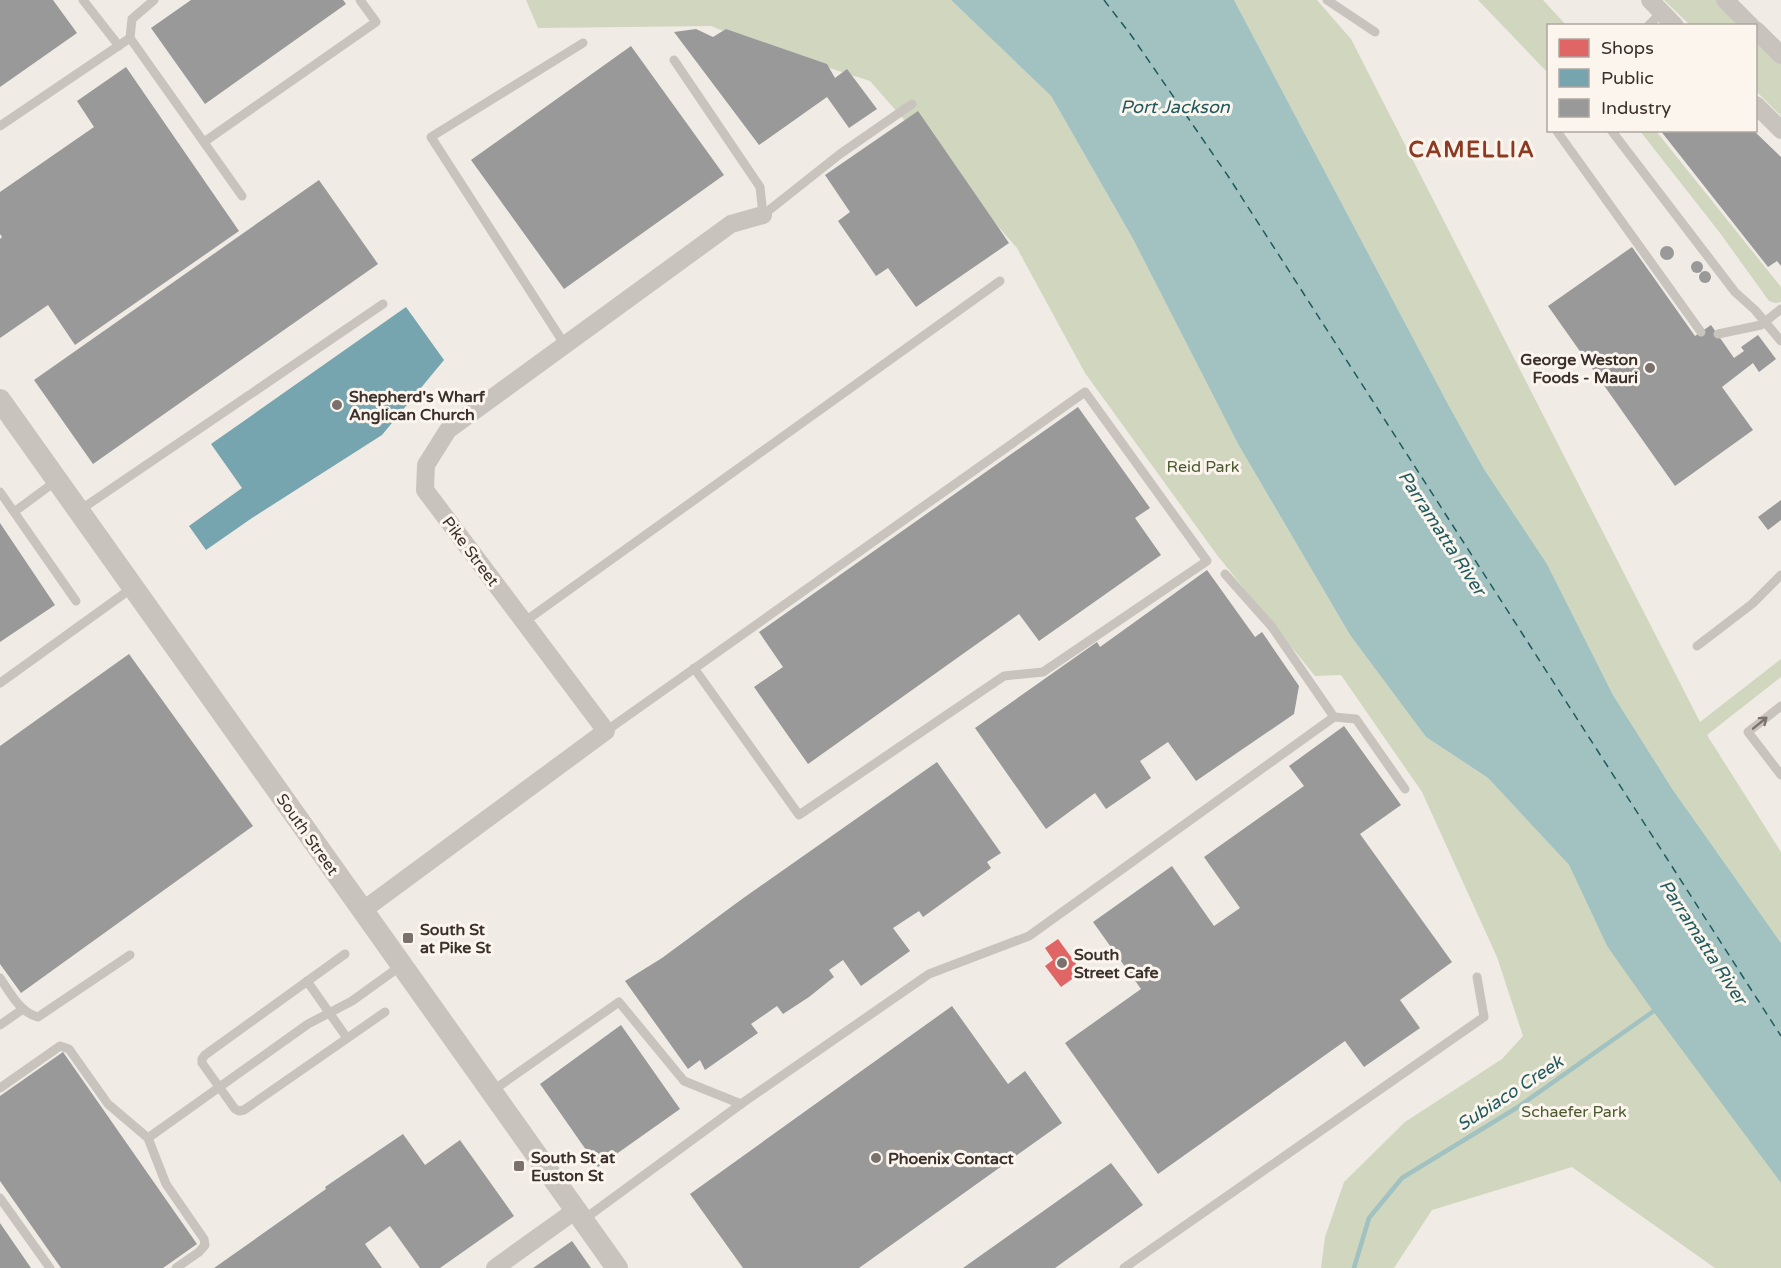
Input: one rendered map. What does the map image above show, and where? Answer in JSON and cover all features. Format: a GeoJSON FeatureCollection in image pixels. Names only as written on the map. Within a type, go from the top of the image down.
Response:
{"type":"FeatureCollection","features":[{"type":"Feature","properties":{"kind":"street"},"geometry":{"type":"LineString","coordinates":[[1725,0],[1749,24]]}},
{"type":"Feature","properties":{"kind":"street"},"geometry":{"type":"LineString","coordinates":[[1656,6],[1673,24]]}},
{"type":"Feature","properties":{"kind":"street"},"geometry":{"type":"LineString","coordinates":[[1757,32],[1781,55]]}},
{"type":"Feature","properties":{"kind":"street"},"geometry":{"type":"LineString","coordinates":[[1757,107],[1781,130]]}},
{"type":"Feature","properties":{"kind":"street","name":"Pike Street"},"geometry":{"type":"LineString","coordinates":[[606,731],[425,490],[426,465],[447,430],[731,224],[764,214]]}},
{"type":"Feature","properties":{"kind":"street","name":"South Street"},"geometry":{"type":"LineString","coordinates":[[0,400],[617,1268]]}},
{"type":"Feature","properties":{"kind":"street"},"geometry":{"type":"LineString","coordinates":[[362,910],[606,731]]}},
{"type":"Feature","properties":{"kind":"street"},"geometry":{"type":"LineString","coordinates":[[495,1268],[580,1215]]}},
{"type":"Feature","properties":{"kind":"lane"},"geometry":{"type":"LineString","coordinates":[[83,0],[118,46]]}},
{"type":"Feature","properties":{"kind":"lane"},"geometry":{"type":"LineString","coordinates":[[154,0],[132,19],[130,38],[242,196]]}},
{"type":"Feature","properties":{"kind":"lane"},"geometry":{"type":"LineString","coordinates":[[204,142],[376,22],[360,0]]}},
{"type":"Feature","properties":{"kind":"lane"},"geometry":{"type":"LineString","coordinates":[[1327,0],[1375,32]]}},
{"type":"Feature","properties":{"kind":"lane"},"geometry":{"type":"LineString","coordinates":[[1649,24],[1656,6]]}},
{"type":"Feature","properties":{"kind":"lane"},"geometry":{"type":"LineString","coordinates":[[0,126],[130,38]]}},
{"type":"Feature","properties":{"kind":"lane"},"geometry":{"type":"LineString","coordinates":[[565,345],[430,137],[583,43]]}},
{"type":"Feature","properties":{"kind":"lane"},"geometry":{"type":"LineString","coordinates":[[674,60],[760,187],[764,214],[840,154],[912,104]]}},
{"type":"Feature","properties":{"kind":"lane"},"geometry":{"type":"LineString","coordinates":[[1557,132],[1701,332]]}},
{"type":"Feature","properties":{"kind":"lane"},"geometry":{"type":"LineString","coordinates":[[1613,132],[1735,292],[1766,321],[1781,341]]}},
{"type":"Feature","properties":{"kind":"lane"},"geometry":{"type":"LineString","coordinates":[[524,622],[1000,281]]}},
{"type":"Feature","properties":{"kind":"lane"},"geometry":{"type":"LineString","coordinates":[[80,510],[383,304]]}},
{"type":"Feature","properties":{"kind":"lane"},"geometry":{"type":"LineString","coordinates":[[1718,334],[1752,328],[1766,321],[1781,309]]}},
{"type":"Feature","properties":{"kind":"lane"},"geometry":{"type":"LineString","coordinates":[[606,731],[694,668],[1084,392],[1207,561],[1042,672],[1004,676],[799,815],[694,668]]}},
{"type":"Feature","properties":{"kind":"lane"},"geometry":{"type":"LineString","coordinates":[[14,512],[58,480]]}},
{"type":"Feature","properties":{"kind":"lane"},"geometry":{"type":"LineString","coordinates":[[0,492],[76,601]]}},
{"type":"Feature","properties":{"kind":"lane"},"geometry":{"type":"LineString","coordinates":[[1225,574],[1272,627],[1334,717]]}},
{"type":"Feature","properties":{"kind":"lane"},"geometry":{"type":"LineString","coordinates":[[1697,646],[1752,604],[1781,575]]}},
{"type":"Feature","properties":{"kind":"lane"},"geometry":{"type":"LineString","coordinates":[[0,683],[134,587]]}},
{"type":"Feature","properties":{"kind":"lane"},"geometry":{"type":"LineString","coordinates":[[1780,710],[1748,732],[1781,775]]}},
{"type":"Feature","properties":{"kind":"lane"},"geometry":{"type":"LineString","coordinates":[[580,1215],[929,974],[1029,936],[1334,717],[1356,719],[1405,789]]}},
{"type":"Feature","properties":{"kind":"lane"},"geometry":{"type":"LineString","coordinates":[[345,954],[205,1055],[202,1063],[235,1109],[244,1110],[385,1012]]}},
{"type":"Feature","properties":{"kind":"lane"},"geometry":{"type":"LineString","coordinates":[[0,978],[23,1009],[29,1015],[38,1017],[130,955]]}},
{"type":"Feature","properties":{"kind":"lane"},"geometry":{"type":"LineString","coordinates":[[148,1138],[308,1024],[352,1001],[402,966]]}},
{"type":"Feature","properties":{"kind":"lane"},"geometry":{"type":"LineString","coordinates":[[1124,1268],[1484,1017],[1477,977]]}},
{"type":"Feature","properties":{"kind":"lane"},"geometry":{"type":"LineString","coordinates":[[307,981],[347,1038]]}},
{"type":"Feature","properties":{"kind":"lane"},"geometry":{"type":"LineString","coordinates":[[492,1091],[619,1002],[684,1081],[741,1104]]}},
{"type":"Feature","properties":{"kind":"lane"},"geometry":{"type":"LineString","coordinates":[[0,1026],[23,1009]]}},
{"type":"Feature","properties":{"kind":"lane"},"geometry":{"type":"LineString","coordinates":[[0,1088],[60,1046],[69,1049],[108,1104],[148,1138],[166,1184],[204,1239],[205,1245],[199,1252],[176,1268]]}},
{"type":"Feature","properties":{"kind":"lane"},"geometry":{"type":"LineString","coordinates":[[0,1198],[50,1268]]}},
{"type":"Feature","properties":{"kind":"green space"},"geometry":{"type":"Polygon","coordinates":[[[526,0],[951,0],[1051,96],[1133,239],[1238,444],[1350,635],[1426,737],[1488,778],[1569,865],[1607,946],[1781,1183],[1781,1268],[1715,1268],[1572,1167],[1432,1210],[1394,1268],[1321,1268],[1325,1237],[1344,1182],[1405,1122],[1502,1059],[1523,1036],[1497,957],[1422,792],[1341,675],[1315,676],[1217,555],[1085,373],[1017,248],[870,81],[758,45],[711,26],[538,28],[526,0]]]}},
{"type":"Feature","properties":{"kind":"green space"},"geometry":{"type":"Polygon","coordinates":[[[1234,0],[1317,0],[1351,39],[1700,722],[1781,659],[1781,677],[1707,735],[1781,852],[1781,943],[1673,790],[1613,695],[1547,564],[1484,469],[1449,406],[1234,0]]]}},
{"type":"Feature","properties":{"kind":"green space"},"geometry":{"type":"Polygon","coordinates":[[[1478,0],[1543,0],[1565,24],[1547,24],[1547,72],[1478,0]]]}},
{"type":"Feature","properties":{"kind":"green space"},"geometry":{"type":"Polygon","coordinates":[[[1664,0],[1717,0],[1742,24],[1689,24],[1664,0]]]}},
{"type":"Feature","properties":{"kind":"green space"},"geometry":{"type":"Polygon","coordinates":[[[1757,39],[1781,63],[1781,116],[1757,92],[1757,39]]]}},
{"type":"Feature","properties":{"kind":"green space"},"geometry":{"type":"Polygon","coordinates":[[[1641,132],[1657,132],[1781,287],[1781,302],[1769,301],[1720,233],[1641,132]]]}},
{"type":"Feature","properties":{"kind":"water","name":"Port Jackson"},"geometry":{"type":"Polygon","coordinates":[[[951,0],[1234,0],[1449,406],[1484,469],[1547,564],[1613,695],[1673,790],[1781,943],[1781,1183],[1607,946],[1569,865],[1488,778],[1426,737],[1350,635],[1238,444],[1133,239],[1051,96],[951,0]]]}},
{"type":"Feature","properties":{"kind":"building: Shops","name":"South Street Cafe"},"geometry":{"type":"Polygon","coordinates":[[[1058,939],[1082,972],[1061,987],[1045,966],[1053,960],[1045,948],[1058,939]]]}},
{"type":"Feature","properties":{"kind":"building: Public","name":"Shepherd's Wharf Anglican Church"},"geometry":{"type":"Polygon","coordinates":[[[406,307],[444,360],[382,435],[206,550],[189,526],[242,488],[211,444],[406,307]]]}},
{"type":"Feature","properties":{"kind":"building: Industry"},"geometry":{"type":"Polygon","coordinates":[[[0,0],[53,0],[77,33],[0,87],[0,0]]]}},
{"type":"Feature","properties":{"kind":"building: Industry"},"geometry":{"type":"Polygon","coordinates":[[[191,0],[343,0],[346,4],[205,104],[151,28],[191,0]]]}},
{"type":"Feature","properties":{"kind":"building: Industry"},"geometry":{"type":"Polygon","coordinates":[[[696,29],[713,37],[726,29],[827,64],[835,78],[847,69],[877,109],[849,128],[827,97],[759,145],[674,32],[696,29]]]}},
{"type":"Feature","properties":{"kind":"building: Industry"},"geometry":{"type":"Polygon","coordinates":[[[631,46],[724,175],[564,289],[471,160],[631,46]]]}},
{"type":"Feature","properties":{"kind":"building: Industry"},"geometry":{"type":"Polygon","coordinates":[[[126,67],[239,231],[75,345],[48,305],[0,338],[0,239],[2,237],[0,234],[0,192],[94,127],[77,101],[126,67]]]}},
{"type":"Feature","properties":{"kind":"building: Industry"},"geometry":{"type":"Polygon","coordinates":[[[918,111],[1009,243],[916,307],[888,268],[876,276],[838,221],[850,212],[825,175],[918,111]]]}},
{"type":"Feature","properties":{"kind":"building: Industry"},"geometry":{"type":"Polygon","coordinates":[[[1662,132],[1755,132],[1781,157],[1781,266],[1777,261],[1768,267],[1662,132]]]}},
{"type":"Feature","properties":{"kind":"building: Industry"},"geometry":{"type":"Polygon","coordinates":[[[319,180],[378,264],[93,464],[34,380],[319,180]]]}},
{"type":"Feature","properties":{"kind":"building: Industry"},"geometry":{"type":"Polygon","coordinates":[[[1664,246],[1670,246],[1674,253],[1670,260],[1664,260],[1660,256],[1660,250],[1664,246]]]}},
{"type":"Feature","properties":{"kind":"building: Industry","name":"George Weston Foods - Mauri"},"geometry":{"type":"Polygon","coordinates":[[[1632,247],[1695,336],[1711,325],[1734,358],[1744,351],[1741,347],[1758,335],[1776,359],[1759,372],[1753,363],[1722,387],[1753,430],[1675,486],[1548,306],[1632,247]]]}},
{"type":"Feature","properties":{"kind":"building: Industry"},"geometry":{"type":"Polygon","coordinates":[[[1697,261],[1703,267],[1697,273],[1691,267],[1697,261]]]}},
{"type":"Feature","properties":{"kind":"building: Industry"},"geometry":{"type":"Polygon","coordinates":[[[1705,271],[1711,277],[1705,283],[1699,277],[1705,271]]]}},
{"type":"Feature","properties":{"kind":"building: Industry"},"geometry":{"type":"Polygon","coordinates":[[[1078,407],[1150,508],[1135,518],[1161,555],[1039,641],[1019,614],[808,764],[754,687],[783,667],[759,632],[1078,407]]]}},
{"type":"Feature","properties":{"kind":"building: Industry"},"geometry":{"type":"Polygon","coordinates":[[[1781,500],[1781,520],[1768,530],[1758,517],[1781,500]]]}},
{"type":"Feature","properties":{"kind":"building: Industry"},"geometry":{"type":"Polygon","coordinates":[[[0,523],[55,605],[0,642],[0,523]]]}},
{"type":"Feature","properties":{"kind":"building: Industry"},"geometry":{"type":"Polygon","coordinates":[[[1207,570],[1255,637],[1262,632],[1299,686],[1294,714],[1196,781],[1168,742],[1140,761],[1151,778],[1106,809],[1095,793],[1046,829],[975,728],[1097,642],[1100,647],[1207,570]]]}},
{"type":"Feature","properties":{"kind":"building: Industry"},"geometry":{"type":"Polygon","coordinates":[[[129,654],[253,826],[21,993],[0,964],[0,746],[129,654]]]}},
{"type":"Feature","properties":{"kind":"building: Industry"},"geometry":{"type":"Polygon","coordinates":[[[1344,726],[1401,805],[1360,834],[1452,962],[1400,1000],[1420,1028],[1364,1067],[1345,1041],[1158,1174],[1065,1043],[1141,989],[1093,922],[1172,866],[1214,926],[1240,908],[1204,857],[1304,786],[1289,766],[1344,726]]]}},
{"type":"Feature","properties":{"kind":"building: Industry"},"geometry":{"type":"Polygon","coordinates":[[[937,762],[1001,853],[987,862],[991,868],[923,917],[919,911],[893,928],[910,951],[861,986],[843,960],[829,970],[834,977],[809,997],[783,1014],[777,1006],[751,1024],[758,1033],[705,1070],[700,1060],[688,1069],[625,981],[662,958],[937,762]]]}},
{"type":"Feature","properties":{"kind":"building: Industry","name":"Phoenix Contact"},"geometry":{"type":"Polygon","coordinates":[[[952,1006],[1008,1084],[1025,1071],[1062,1123],[859,1268],[743,1268],[690,1194],[952,1006]]]}},
{"type":"Feature","properties":{"kind":"building: Industry"},"geometry":{"type":"Polygon","coordinates":[[[621,1025],[680,1109],[598,1167],[540,1084],[621,1025]]]}},
{"type":"Feature","properties":{"kind":"building: Industry"},"geometry":{"type":"Polygon","coordinates":[[[63,1052],[197,1244],[163,1268],[61,1268],[0,1181],[0,1096],[63,1052]]]}},
{"type":"Feature","properties":{"kind":"building: Industry"},"geometry":{"type":"Polygon","coordinates":[[[403,1134],[425,1165],[460,1140],[514,1216],[440,1268],[420,1268],[390,1226],[365,1244],[382,1268],[214,1268],[326,1189],[325,1187],[403,1134]]]}},
{"type":"Feature","properties":{"kind":"building: Industry"},"geometry":{"type":"Polygon","coordinates":[[[1111,1163],[1143,1205],[1055,1268],[963,1268],[1111,1163]]]}},
{"type":"Feature","properties":{"kind":"building: Industry"},"geometry":{"type":"Polygon","coordinates":[[[0,1223],[31,1268],[0,1268],[0,1223]]]}},
{"type":"Feature","properties":{"kind":"building: Industry"},"geometry":{"type":"Polygon","coordinates":[[[572,1241],[591,1268],[533,1268],[572,1241]]]}},
{"type":"Feature","properties":{"kind":"waterway","name":"Subiaco Creek"},"geometry":{"type":"LineString","coordinates":[[1354,1268],[1369,1218],[1402,1178],[1518,1107],[1658,1008]]}},
{"type":"Feature","properties":{"kind":"ferry route"},"geometry":{"type":"LineString","coordinates":[[1104,0],[1131,35],[1228,176],[1781,1036]]}},
{"type":"Feature","properties":{"kind":"place","name":"George Weston Foods - Mauri"},"geometry":{"type":"Point","coordinates":[1650,368]}},
{"type":"Feature","properties":{"kind":"place","name":"Shepherd's Wharf Anglican Church"},"geometry":{"type":"Point","coordinates":[337,405]}},
{"type":"Feature","properties":{"kind":"place","name":"South St at Pike St"},"geometry":{"type":"Point","coordinates":[408,938]}},
{"type":"Feature","properties":{"kind":"place","name":"South Street Cafe"},"geometry":{"type":"Point","coordinates":[1062,963]}},
{"type":"Feature","properties":{"kind":"place","name":"Phoenix Contact"},"geometry":{"type":"Point","coordinates":[876,1158]}},
{"type":"Feature","properties":{"kind":"place","name":"South St at Euston St"},"geometry":{"type":"Point","coordinates":[519,1166]}},
{"type":"Feature","properties":{"kind":"district","name":"CAMELLIA"},"geometry":{"type":"Point","coordinates":[1472,149]}},
{"type":"Feature","properties":{"kind":"park label","name":"Reid Park"},"geometry":{"type":"Point","coordinates":[1203,466]}},
{"type":"Feature","properties":{"kind":"park label","name":"Schaefer Park"},"geometry":{"type":"Point","coordinates":[1574,1111]}},
{"type":"Feature","properties":{"kind":"water label","name":"Parramatta River"},"geometry":{"type":"Point","coordinates":[1442,533]}},
{"type":"Feature","properties":{"kind":"water label","name":"Parramatta River"},"geometry":{"type":"Point","coordinates":[1703,942]}}]}
